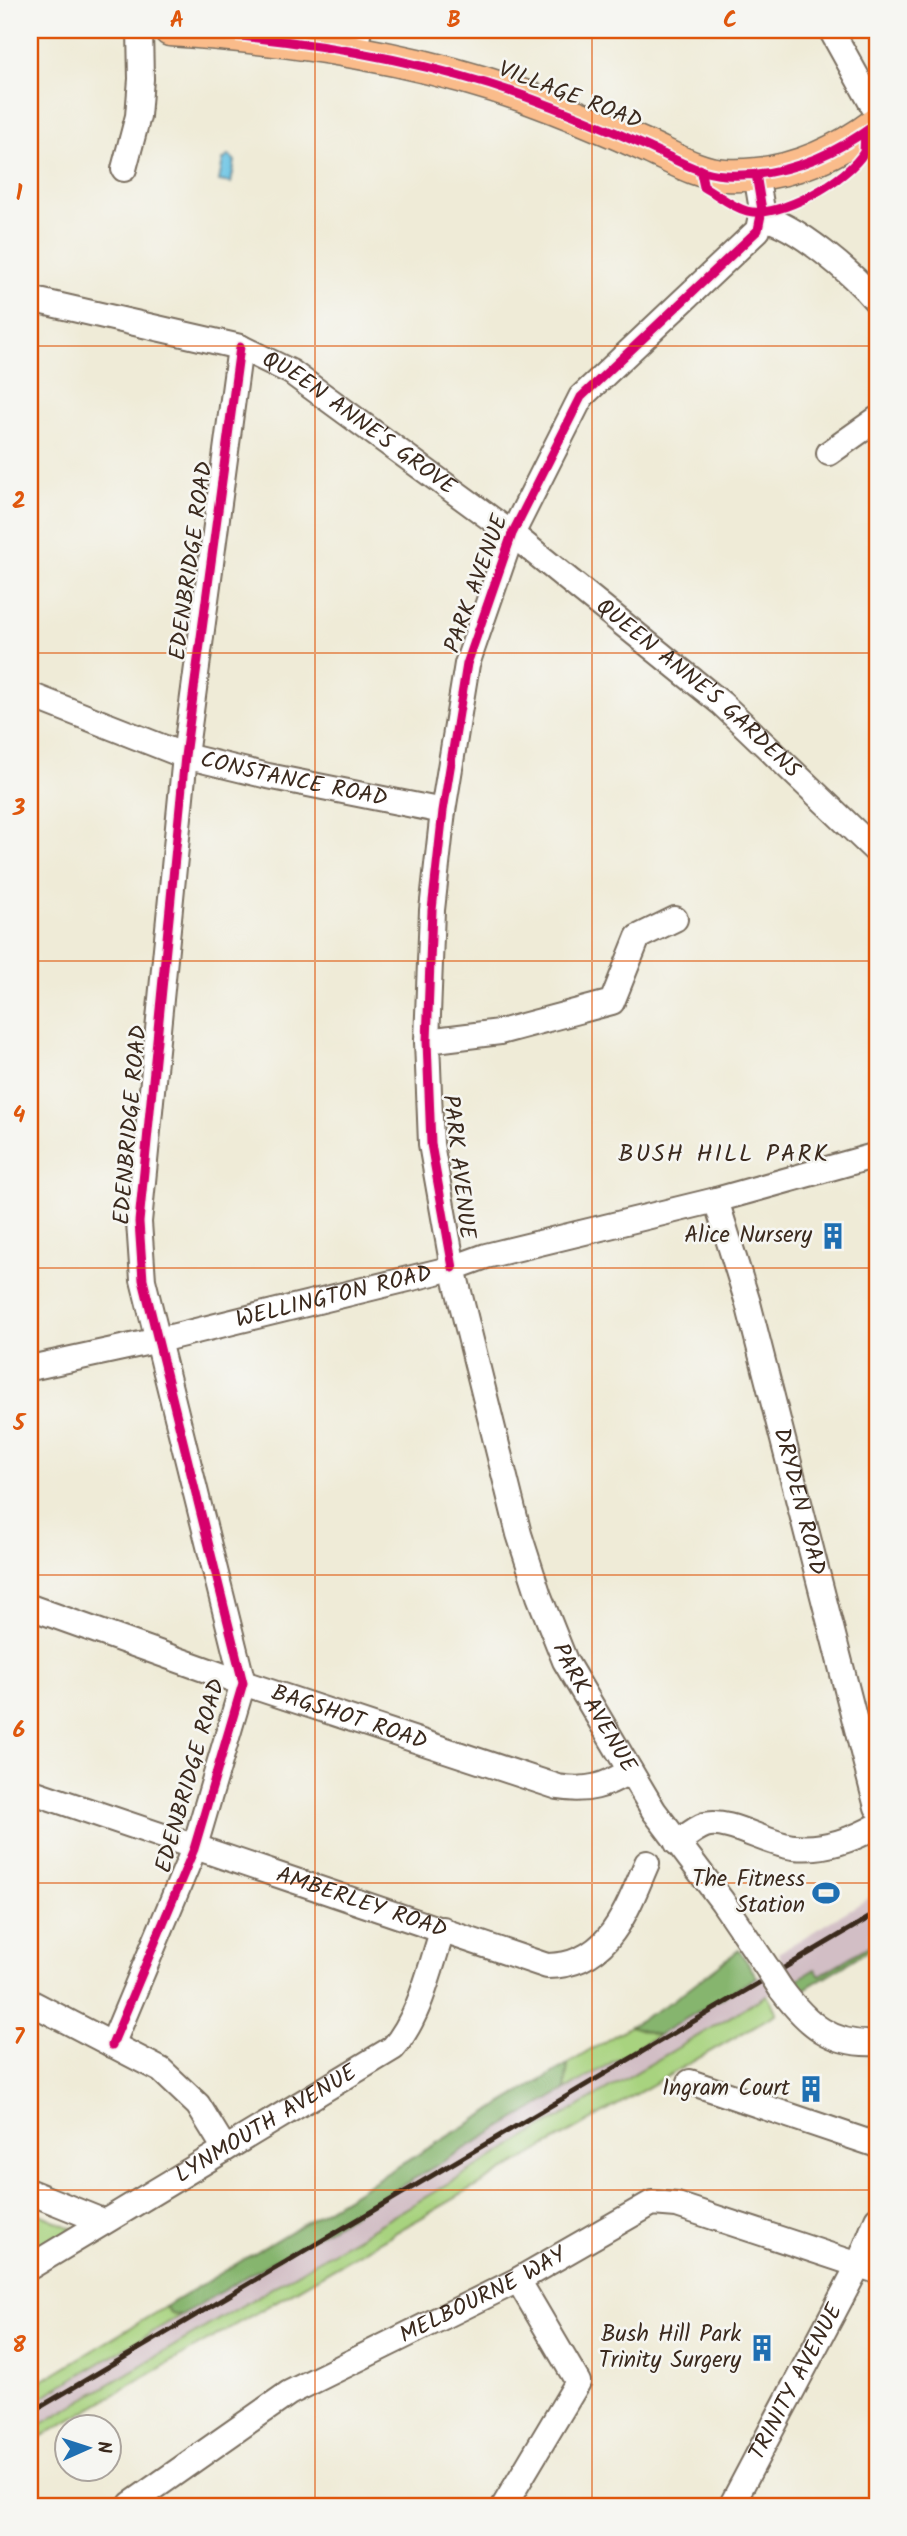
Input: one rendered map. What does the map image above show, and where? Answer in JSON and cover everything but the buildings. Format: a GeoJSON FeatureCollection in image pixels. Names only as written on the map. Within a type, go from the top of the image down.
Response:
{"type":"FeatureCollection","features":[{"type":"Feature","properties":{"kind":"main road","name":"VILLAGE ROAD"},"geometry":{"type":"LineString","coordinates":[[170,30],[275,40],[357,41],[450,74],[521,95],[708,172],[726,175],[757,174]]}},
{"type":"Feature","properties":{"kind":"main road"},"geometry":{"type":"LineString","coordinates":[[757,174],[824,157],[877,123]]}},
{"type":"Feature","properties":{"kind":"street"},"geometry":{"type":"LineString","coordinates":[[124,169],[138,116],[141,79],[140,30]]}},
{"type":"Feature","properties":{"kind":"street"},"geometry":{"type":"LineString","coordinates":[[831,30],[877,113]]}},
{"type":"Feature","properties":{"kind":"street"},"geometry":{"type":"LineString","coordinates":[[757,174],[762,218],[784,225],[857,278],[877,302]]}},
{"type":"Feature","properties":{"kind":"street","name":"PARK AVENUE"},"geometry":{"type":"LineString","coordinates":[[762,218],[758,230],[581,397],[512,534],[467,664],[443,811],[432,910],[427,1041],[431,1144],[453,1268],[519,1534],[539,1596],[565,1661],[630,1771],[677,1843],[737,1922],[781,1989],[818,2031],[846,2042],[877,2043]]}},
{"type":"Feature","properties":{"kind":"street","name":"QUEEN ANNE'S GROVE"},"geometry":{"type":"LineString","coordinates":[[30,299],[240,347],[291,372],[512,534]]}},
{"type":"Feature","properties":{"kind":"street","name":"EDENBRIDGE ROAD"},"geometry":{"type":"LineString","coordinates":[[112,2045],[194,1849],[243,1683],[143,1280],[139,1222],[185,756],[240,347]]}},
{"type":"Feature","properties":{"kind":"street"},"geometry":{"type":"LineString","coordinates":[[829,453],[877,419]]}},
{"type":"Feature","properties":{"kind":"street","name":"QUEEN ANNE'S GARDENS"},"geometry":{"type":"LineString","coordinates":[[512,534],[721,703],[877,852]]}},
{"type":"Feature","properties":{"kind":"street","name":"CONSTANCE ROAD"},"geometry":{"type":"LineString","coordinates":[[30,695],[185,756],[268,776],[443,811]]}},
{"type":"Feature","properties":{"kind":"street"},"geometry":{"type":"LineString","coordinates":[[427,1041],[500,1032],[612,1002],[638,937],[675,919]]}},
{"type":"Feature","properties":{"kind":"street","name":"WELLINGTON ROAD"},"geometry":{"type":"LineString","coordinates":[[30,1368],[159,1340],[453,1268],[486,1256],[716,1200],[877,1155]]}},
{"type":"Feature","properties":{"kind":"street","name":"DRYDEN ROAD"},"geometry":{"type":"LineString","coordinates":[[716,1200],[748,1303],[877,1807]]}},
{"type":"Feature","properties":{"kind":"street","name":"BAGSHOT ROAD"},"geometry":{"type":"LineString","coordinates":[[30,1607],[243,1683],[558,1787],[589,1790],[606,1786],[630,1771]]}},
{"type":"Feature","properties":{"kind":"street","name":"AMBERLEY ROAD"},"geometry":{"type":"LineString","coordinates":[[30,1791],[194,1849],[443,1929],[547,1966],[565,1966],[585,1959],[606,1942],[625,1914],[647,1863]]}},
{"type":"Feature","properties":{"kind":"street"},"geometry":{"type":"LineString","coordinates":[[677,1843],[706,1825],[718,1825],[772,1843],[812,1848],[837,1843],[877,1826]]}},
{"type":"Feature","properties":{"kind":"street","name":"LYNMOUTH AVENUE"},"geometry":{"type":"LineString","coordinates":[[30,2267],[102,2221],[393,2048],[402,2038],[443,1929]]}},
{"type":"Feature","properties":{"kind":"street"},"geometry":{"type":"LineString","coordinates":[[30,2002],[161,2070],[198,2105],[225,2149]]}},
{"type":"Feature","properties":{"kind":"street"},"geometry":{"type":"LineString","coordinates":[[690,2082],[877,2145]]}},
{"type":"Feature","properties":{"kind":"street"},"geometry":{"type":"LineString","coordinates":[[30,2192],[102,2221]]}},
{"type":"Feature","properties":{"kind":"street","name":"MELBOURNE WAY"},"geometry":{"type":"LineString","coordinates":[[132,2505],[289,2393],[519,2280],[652,2203],[662,2202],[868,2269]]}},
{"type":"Feature","properties":{"kind":"street","name":"TRINITY AVENUE"},"geometry":{"type":"LineString","coordinates":[[731,2506],[868,2269],[877,2218]]}},
{"type":"Feature","properties":{"kind":"street"},"geometry":{"type":"LineString","coordinates":[[504,2506],[578,2382],[519,2280]]}},
{"type":"Feature","properties":{"kind":"shaded area"},"geometry":{"type":"Polygon","coordinates":[[[877,1893],[877,1941],[819,1975],[815,1969],[793,1980],[59,2414],[52,2414],[52,2418],[30,2431],[30,2404],[782,1962],[778,1953],[877,1893]]]}},
{"type":"Feature","properties":{"kind":"green space"},"geometry":{"type":"Polygon","coordinates":[[[877,1941],[877,1945],[801,1991],[795,1981],[815,1969],[820,1975],[877,1941]]]}},
{"type":"Feature","properties":{"kind":"green space"},"geometry":{"type":"Polygon","coordinates":[[[739,1950],[757,1977],[658,2035],[630,2026],[672,2001],[739,1950]]]}},
{"type":"Feature","properties":{"kind":"green space"},"geometry":{"type":"Polygon","coordinates":[[[767,1995],[777,2013],[80,2414],[59,2414],[767,1995]]]}},
{"type":"Feature","properties":{"kind":"green space"},"geometry":{"type":"Polygon","coordinates":[[[630,2026],[658,2035],[565,2090],[568,2064],[630,2026]]]}},
{"type":"Feature","properties":{"kind":"green space"},"geometry":{"type":"Polygon","coordinates":[[[568,2064],[565,2090],[181,2315],[171,2313],[165,2307],[568,2064]]]}},
{"type":"Feature","properties":{"kind":"green space"},"geometry":{"type":"Polygon","coordinates":[[[30,2210],[74,2229],[30,2256],[30,2210]]]}},
{"type":"Feature","properties":{"kind":"green space"},"geometry":{"type":"Polygon","coordinates":[[[165,2307],[171,2313],[181,2315],[30,2404],[30,2388],[165,2307]]]}},
{"type":"Feature","properties":{"kind":"green space"},"geometry":{"type":"Polygon","coordinates":[[[52,2418],[52,2430],[30,2443],[30,2431],[52,2418]]]}},
{"type":"Feature","properties":{"kind":"water"},"geometry":{"type":"Polygon","coordinates":[[[229,155],[235,161],[231,183],[219,181],[223,160],[229,155]]]}},
{"type":"Feature","properties":{"kind":"railway"},"geometry":{"type":"LineString","coordinates":[[30,2413],[877,1913]]}},
{"type":"Feature","properties":{"kind":"cycle path"},"geometry":{"type":"LineString","coordinates":[[170,30],[304,44],[438,70],[539,102],[685,164],[715,174],[746,175],[787,169],[825,155],[877,123]]}},
{"type":"Feature","properties":{"kind":"cycle path"},"geometry":{"type":"LineString","coordinates":[[700,169],[704,187],[736,207],[760,212],[776,209],[812,195],[844,174],[864,152],[865,132]]}},
{"type":"Feature","properties":{"kind":"cycle path"},"geometry":{"type":"LineString","coordinates":[[453,1268],[431,1144],[427,1041],[432,910],[443,811],[467,664],[512,534],[581,397],[758,230],[762,210],[756,174]]}},
{"type":"Feature","properties":{"kind":"cycle path"},"geometry":{"type":"LineString","coordinates":[[112,2045],[194,1849],[243,1683],[143,1280],[139,1222],[185,756],[240,347]]}},
{"type":"Feature","properties":{"kind":"place","name":"Alice Nursery"},"geometry":{"type":"Point","coordinates":[833,1236]}},
{"type":"Feature","properties":{"kind":"place","name":"The Fitness Station"},"geometry":{"type":"Point","coordinates":[826,1893]}},
{"type":"Feature","properties":{"kind":"place","name":"Ingram Court"},"geometry":{"type":"Point","coordinates":[811,2089]}},
{"type":"Feature","properties":{"kind":"place","name":"Bush Hill Park Trinity Surgery"},"geometry":{"type":"Point","coordinates":[762,2348]}},
{"type":"Feature","properties":{"kind":"district","name":"BUSH HILL PARK"},"geometry":{"type":"Point","coordinates":[724,1154]}}]}
